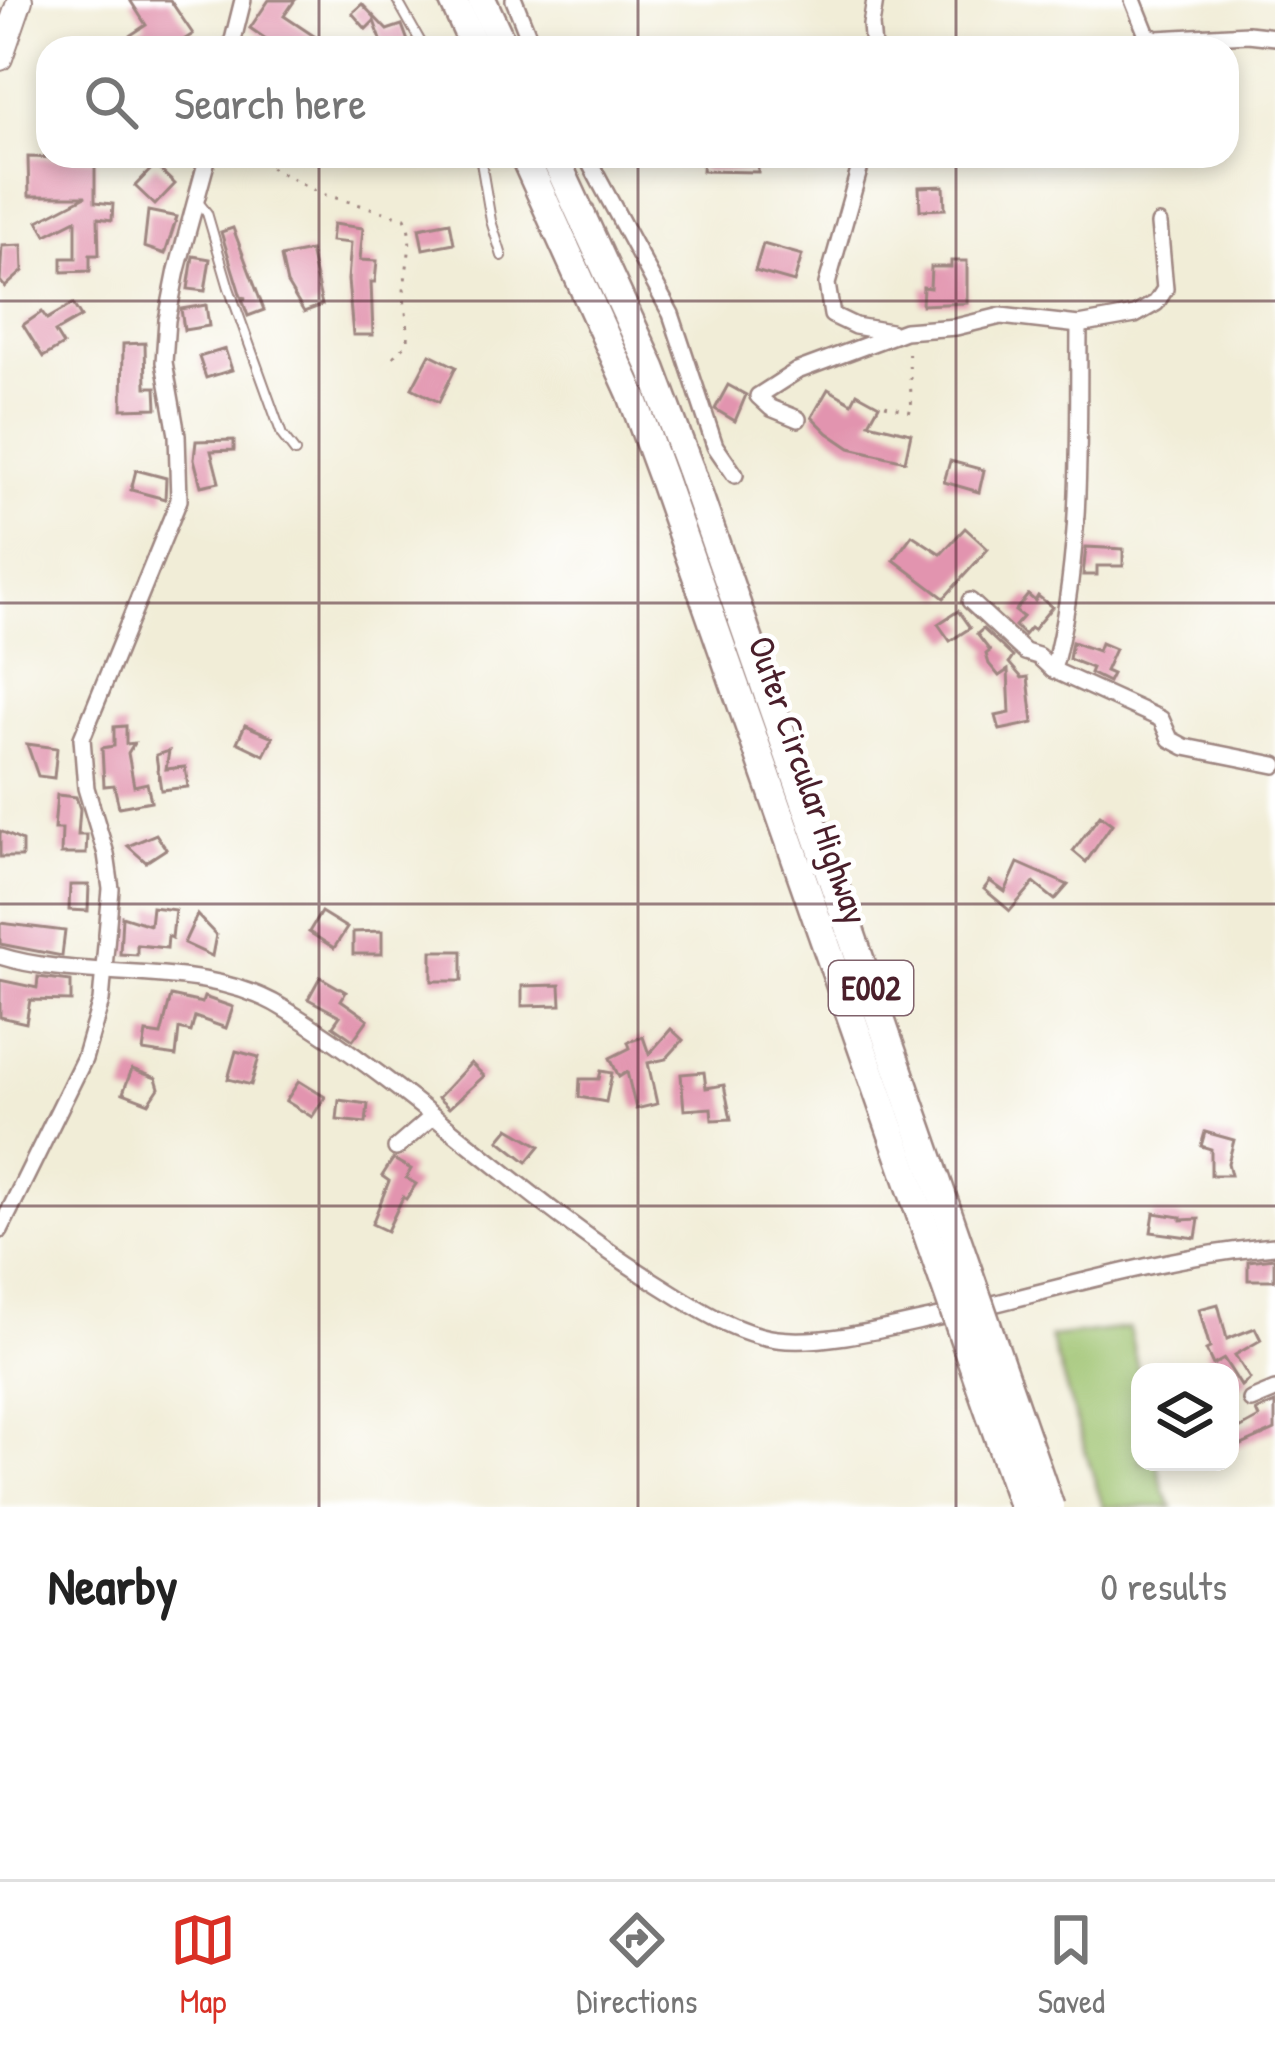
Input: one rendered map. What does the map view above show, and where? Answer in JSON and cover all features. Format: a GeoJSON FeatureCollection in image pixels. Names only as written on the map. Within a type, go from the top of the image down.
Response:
{"type":"FeatureCollection","features":[{"type":"Feature","properties":{"kind":"highway"},"geometry":{"type":"LineString","coordinates":[[453,0],[470,36]]}},
{"type":"Feature","properties":{"kind":"highway"},"geometry":{"type":"LineString","coordinates":[[482,0],[498,36]]}},
{"type":"Feature","properties":{"kind":"highway","name":"Outer Circular Highway"},"geometry":{"type":"LineString","coordinates":[[529,168],[632,393],[676,475],[1050,1507]]}},
{"type":"Feature","properties":{"kind":"highway","name":"Outer Circular Highway"},"geometry":{"type":"LineString","coordinates":[[560,168],[652,369],[676,475],[1023,1507]]}},
{"type":"Feature","properties":{"kind":"main road"},"geometry":{"type":"LineString","coordinates":[[0,58],[20,0]]}},
{"type":"Feature","properties":{"kind":"street"},"geometry":{"type":"LineString","coordinates":[[234,36],[243,0]]}},
{"type":"Feature","properties":{"kind":"street"},"geometry":{"type":"LineString","coordinates":[[514,0],[528,36]]}},
{"type":"Feature","properties":{"kind":"street"},"geometry":{"type":"LineString","coordinates":[[872,36],[875,0]]}},
{"type":"Feature","properties":{"kind":"street"},"geometry":{"type":"LineString","coordinates":[[1133,0],[1150,36]]}},
{"type":"Feature","properties":{"kind":"street"},"geometry":{"type":"LineString","coordinates":[[1212,36],[1275,37]]}},
{"type":"Feature","properties":{"kind":"street"},"geometry":{"type":"LineString","coordinates":[[0,1230],[84,1059],[101,1001],[111,890],[106,854],[86,788],[82,738],[179,500],[177,435],[164,362],[177,270],[205,168]]}},
{"type":"Feature","properties":{"kind":"street"},"geometry":{"type":"LineString","coordinates":[[592,168],[671,314],[715,446],[735,475]]}},
{"type":"Feature","properties":{"kind":"street"},"geometry":{"type":"LineString","coordinates":[[859,168],[827,284],[827,304],[832,315],[879,332],[956,326],[1001,316],[1079,325],[1136,315],[1156,303],[1165,289],[1159,224]]}},
{"type":"Feature","properties":{"kind":"street"},"geometry":{"type":"LineString","coordinates":[[1053,670],[1067,615],[1077,537],[1079,325]]}},
{"type":"Feature","properties":{"kind":"street"},"geometry":{"type":"LineString","coordinates":[[798,419],[771,408],[758,396],[813,364],[905,331]]}},
{"type":"Feature","properties":{"kind":"street"},"geometry":{"type":"LineString","coordinates":[[970,601],[1025,652],[1038,656],[1053,670],[1161,719],[1170,739],[1185,747],[1275,765]]}},
{"type":"Feature","properties":{"kind":"street"},"geometry":{"type":"LineString","coordinates":[[0,956],[24,964],[216,983],[280,1005],[433,1116],[608,1254],[708,1315],[776,1339],[903,1325],[1205,1252],[1275,1246]]}},
{"type":"Feature","properties":{"kind":"street"},"geometry":{"type":"LineString","coordinates":[[396,1148],[433,1116]]}},
{"type":"Feature","properties":{"kind":"street"},"geometry":{"type":"LineString","coordinates":[[1251,1400],[1275,1390]]}},
{"type":"Feature","properties":{"kind":"lane"},"geometry":{"type":"LineString","coordinates":[[398,0],[418,36]]}},
{"type":"Feature","properties":{"kind":"lane"},"geometry":{"type":"LineString","coordinates":[[482,168],[502,256]]}},
{"type":"Feature","properties":{"kind":"lane"},"geometry":{"type":"LineString","coordinates":[[198,202],[207,213],[282,435],[295,452]]}},
{"type":"Feature","properties":{"kind":"path"},"geometry":{"type":"LineString","coordinates":[[272,168],[319,193],[405,218],[410,229],[404,297],[410,318],[408,343],[393,358]]}},
{"type":"Feature","properties":{"kind":"path"},"geometry":{"type":"LineString","coordinates":[[884,405],[912,412],[905,331]]}},
{"type":"Feature","properties":{"kind":"green space"},"geometry":{"type":"Polygon","coordinates":[[[1129,1328],[1137,1363],[1131,1363],[1131,1471],[1159,1471],[1173,1507],[1103,1507],[1050,1337],[1129,1328]]]}},
{"type":"Feature","properties":{"kind":"building"},"geometry":{"type":"Polygon","coordinates":[[[130,0],[170,0],[193,34],[129,36],[146,25],[130,0]]]}},
{"type":"Feature","properties":{"kind":"building"},"geometry":{"type":"Polygon","coordinates":[[[269,0],[295,0],[284,16],[314,36],[262,36],[250,28],[269,0]]]}},
{"type":"Feature","properties":{"kind":"building"},"geometry":{"type":"Polygon","coordinates":[[[362,4],[387,30],[402,25],[406,36],[380,36],[374,21],[366,29],[352,13],[362,4]]]}},
{"type":"Feature","properties":{"kind":"building"},"geometry":{"type":"Polygon","coordinates":[[[28,157],[36,157],[36,168],[95,168],[95,202],[113,204],[112,220],[98,218],[99,255],[90,255],[90,271],[62,272],[62,258],[76,258],[76,220],[46,235],[38,221],[86,196],[29,196],[28,157]]]}},
{"type":"Feature","properties":{"kind":"building"},"geometry":{"type":"Polygon","coordinates":[[[152,168],[175,184],[155,205],[135,186],[152,168]]]}},
{"type":"Feature","properties":{"kind":"building"},"geometry":{"type":"Polygon","coordinates":[[[702,168],[758,168],[758,172],[702,168]]]}},
{"type":"Feature","properties":{"kind":"building"},"geometry":{"type":"Polygon","coordinates":[[[944,186],[945,209],[920,210],[919,187],[944,186]]]}},
{"type":"Feature","properties":{"kind":"building"},"geometry":{"type":"Polygon","coordinates":[[[148,211],[177,217],[165,254],[144,247],[148,211]]]}},
{"type":"Feature","properties":{"kind":"building"},"geometry":{"type":"Polygon","coordinates":[[[450,222],[454,243],[423,249],[419,228],[450,222]]]}},
{"type":"Feature","properties":{"kind":"building"},"geometry":{"type":"Polygon","coordinates":[[[333,224],[363,228],[360,260],[377,261],[375,282],[371,282],[373,335],[353,335],[348,280],[351,243],[331,241],[333,224]]]}},
{"type":"Feature","properties":{"kind":"building"},"geometry":{"type":"Polygon","coordinates":[[[233,228],[264,310],[248,316],[242,299],[246,298],[241,297],[221,232],[233,228]]]}},
{"type":"Feature","properties":{"kind":"building"},"geometry":{"type":"Polygon","coordinates":[[[763,244],[802,255],[794,282],[755,271],[763,244]]]}},
{"type":"Feature","properties":{"kind":"building"},"geometry":{"type":"Polygon","coordinates":[[[22,245],[23,271],[5,287],[0,281],[2,246],[22,245]]]}},
{"type":"Feature","properties":{"kind":"building"},"geometry":{"type":"Polygon","coordinates":[[[310,251],[322,305],[304,312],[287,284],[281,257],[310,251]]]}},
{"type":"Feature","properties":{"kind":"building"},"geometry":{"type":"Polygon","coordinates":[[[193,256],[210,259],[205,291],[188,289],[193,256]]]}},
{"type":"Feature","properties":{"kind":"building"},"geometry":{"type":"Polygon","coordinates":[[[951,261],[967,261],[967,303],[922,305],[923,287],[930,288],[931,267],[951,267],[951,261]]]}},
{"type":"Feature","properties":{"kind":"building"},"geometry":{"type":"Polygon","coordinates":[[[73,304],[81,317],[55,332],[63,345],[43,357],[23,325],[42,312],[47,319],[73,304]]]}},
{"type":"Feature","properties":{"kind":"building"},"geometry":{"type":"Polygon","coordinates":[[[206,305],[209,326],[184,330],[181,309],[206,305]]]}},
{"type":"Feature","properties":{"kind":"building"},"geometry":{"type":"Polygon","coordinates":[[[145,343],[146,387],[156,387],[157,408],[122,409],[123,344],[145,343]]]}},
{"type":"Feature","properties":{"kind":"building"},"geometry":{"type":"Polygon","coordinates":[[[225,349],[232,370],[206,378],[199,357],[225,349]]]}},
{"type":"Feature","properties":{"kind":"building"},"geometry":{"type":"Polygon","coordinates":[[[430,354],[456,367],[439,402],[412,388],[430,354]]]}},
{"type":"Feature","properties":{"kind":"building"},"geometry":{"type":"Polygon","coordinates":[[[728,385],[746,395],[735,421],[715,409],[728,385]]]}},
{"type":"Feature","properties":{"kind":"building"},"geometry":{"type":"Polygon","coordinates":[[[828,389],[852,403],[857,393],[879,405],[869,423],[911,433],[905,461],[850,448],[828,433],[812,417],[828,389]]]}},
{"type":"Feature","properties":{"kind":"building"},"geometry":{"type":"Polygon","coordinates":[[[234,440],[234,450],[211,451],[219,482],[201,486],[194,459],[196,441],[234,440]]]}},
{"type":"Feature","properties":{"kind":"building"},"geometry":{"type":"Polygon","coordinates":[[[950,461],[984,470],[979,492],[944,482],[950,461]]]}},
{"type":"Feature","properties":{"kind":"building"},"geometry":{"type":"Polygon","coordinates":[[[136,470],[166,478],[165,499],[131,490],[136,470]]]}},
{"type":"Feature","properties":{"kind":"building"},"geometry":{"type":"Polygon","coordinates":[[[965,528],[988,549],[944,598],[894,560],[912,535],[941,554],[965,528]]]}},
{"type":"Feature","properties":{"kind":"building"},"geometry":{"type":"Polygon","coordinates":[[[1086,547],[1123,549],[1123,566],[1097,566],[1097,575],[1083,575],[1086,547]]]}},
{"type":"Feature","properties":{"kind":"building"},"geometry":{"type":"Polygon","coordinates":[[[1028,595],[1052,607],[1024,635],[1015,626],[1023,617],[1015,611],[1028,595]]]}},
{"type":"Feature","properties":{"kind":"building"},"geometry":{"type":"Polygon","coordinates":[[[958,611],[970,628],[950,641],[938,624],[958,611]]]}},
{"type":"Feature","properties":{"kind":"building"},"geometry":{"type":"Polygon","coordinates":[[[983,629],[1013,657],[1009,663],[1022,678],[1028,677],[1033,723],[1000,730],[996,716],[1010,713],[1008,670],[999,676],[989,664],[986,654],[990,651],[977,634],[983,629]]]}},
{"type":"Feature","properties":{"kind":"building"},"geometry":{"type":"Polygon","coordinates":[[[1072,642],[1098,651],[1101,643],[1115,649],[1105,671],[1112,674],[1108,682],[1090,673],[1092,668],[1069,659],[1072,642]]]}},
{"type":"Feature","properties":{"kind":"building"},"geometry":{"type":"Polygon","coordinates":[[[245,725],[273,737],[264,755],[237,742],[245,725]]]}},
{"type":"Feature","properties":{"kind":"building"},"geometry":{"type":"Polygon","coordinates":[[[126,726],[126,744],[134,743],[128,753],[134,786],[147,783],[151,801],[119,807],[114,785],[104,786],[102,748],[114,746],[114,727],[126,726]]]}},
{"type":"Feature","properties":{"kind":"building"},"geometry":{"type":"Polygon","coordinates":[[[27,744],[57,748],[54,778],[38,776],[27,744]]]}},
{"type":"Feature","properties":{"kind":"building"},"geometry":{"type":"Polygon","coordinates":[[[169,751],[166,769],[185,767],[188,787],[161,790],[156,755],[169,751]]]}},
{"type":"Feature","properties":{"kind":"building"},"geometry":{"type":"Polygon","coordinates":[[[57,795],[76,797],[78,835],[87,835],[86,854],[61,854],[62,829],[54,829],[57,795]]]}},
{"type":"Feature","properties":{"kind":"building"},"geometry":{"type":"Polygon","coordinates":[[[1100,815],[1112,824],[1086,862],[1073,851],[1100,815]]]}},
{"type":"Feature","properties":{"kind":"building"},"geometry":{"type":"Polygon","coordinates":[[[0,831],[22,841],[22,857],[0,857],[0,831]]]}},
{"type":"Feature","properties":{"kind":"building"},"geometry":{"type":"Polygon","coordinates":[[[156,834],[166,849],[146,862],[128,846],[156,834]]]}},
{"type":"Feature","properties":{"kind":"building"},"geometry":{"type":"Polygon","coordinates":[[[1018,863],[1068,885],[1055,900],[1034,883],[1010,911],[984,889],[990,881],[1005,892],[1018,863]]]}},
{"type":"Feature","properties":{"kind":"building"},"geometry":{"type":"Polygon","coordinates":[[[70,885],[89,885],[88,911],[69,910],[70,885]]]}},
{"type":"Feature","properties":{"kind":"building"},"geometry":{"type":"Polygon","coordinates":[[[152,907],[175,910],[167,948],[137,945],[137,955],[120,954],[122,916],[150,925],[152,907]]]}},
{"type":"Feature","properties":{"kind":"building"},"geometry":{"type":"Polygon","coordinates":[[[321,912],[347,928],[334,948],[309,932],[321,912]]]}},
{"type":"Feature","properties":{"kind":"building"},"geometry":{"type":"Polygon","coordinates":[[[197,915],[216,935],[212,956],[184,943],[197,915]]]}},
{"type":"Feature","properties":{"kind":"building"},"geometry":{"type":"Polygon","coordinates":[[[0,923],[65,931],[62,956],[0,944],[0,923]]]}},
{"type":"Feature","properties":{"kind":"building"},"geometry":{"type":"Polygon","coordinates":[[[382,931],[382,954],[353,954],[353,932],[382,931]]]}},
{"type":"Feature","properties":{"kind":"building"},"geometry":{"type":"Polygon","coordinates":[[[432,951],[462,951],[462,981],[432,981],[432,951]]]}},
{"type":"Feature","properties":{"kind":"building"},"geometry":{"type":"Polygon","coordinates":[[[38,977],[71,981],[71,1001],[30,1000],[26,1023],[0,1017],[0,980],[37,988],[38,977]]]}},
{"type":"Feature","properties":{"kind":"building"},"geometry":{"type":"Polygon","coordinates":[[[320,977],[346,992],[341,1000],[368,1019],[353,1040],[333,1026],[340,1016],[308,999],[320,977]]]}},
{"type":"Feature","properties":{"kind":"building"},"geometry":{"type":"Polygon","coordinates":[[[560,985],[561,1005],[522,1006],[522,986],[560,985]]]}},
{"type":"Feature","properties":{"kind":"building"},"geometry":{"type":"Polygon","coordinates":[[[171,996],[202,1003],[204,997],[233,1007],[226,1028],[195,1017],[191,1032],[179,1029],[176,1056],[143,1051],[146,1033],[161,1035],[171,996]]]}},
{"type":"Feature","properties":{"kind":"building"},"geometry":{"type":"Polygon","coordinates":[[[671,1029],[683,1040],[666,1059],[648,1063],[657,1104],[636,1109],[627,1072],[619,1077],[610,1058],[630,1048],[628,1042],[643,1037],[649,1054],[671,1029]]]}},
{"type":"Feature","properties":{"kind":"building"},"geometry":{"type":"Polygon","coordinates":[[[236,1051],[259,1057],[251,1085],[228,1079],[236,1051]]]}},
{"type":"Feature","properties":{"kind":"building"},"geometry":{"type":"Polygon","coordinates":[[[471,1063],[484,1076],[449,1108],[438,1098],[471,1063]]]}},
{"type":"Feature","properties":{"kind":"building"},"geometry":{"type":"Polygon","coordinates":[[[132,1069],[156,1078],[159,1088],[149,1103],[123,1093],[132,1069]]]}},
{"type":"Feature","properties":{"kind":"building"},"geometry":{"type":"Polygon","coordinates":[[[601,1071],[612,1073],[606,1102],[579,1097],[580,1079],[599,1079],[601,1071]]]}},
{"type":"Feature","properties":{"kind":"building"},"geometry":{"type":"Polygon","coordinates":[[[704,1072],[706,1088],[724,1085],[731,1119],[712,1120],[711,1108],[684,1110],[681,1074],[704,1072]]]}},
{"type":"Feature","properties":{"kind":"building"},"geometry":{"type":"Polygon","coordinates":[[[299,1081],[325,1097],[312,1117],[286,1101],[299,1081]]]}},
{"type":"Feature","properties":{"kind":"building"},"geometry":{"type":"Polygon","coordinates":[[[339,1100],[368,1104],[366,1123],[337,1120],[339,1100]]]}},
{"type":"Feature","properties":{"kind":"building"},"geometry":{"type":"Polygon","coordinates":[[[509,1128],[540,1146],[527,1162],[499,1140],[509,1128]]]}},
{"type":"Feature","properties":{"kind":"building"},"geometry":{"type":"Polygon","coordinates":[[[1205,1132],[1234,1140],[1228,1163],[1231,1175],[1211,1175],[1211,1149],[1201,1146],[1205,1132]]]}},
{"type":"Feature","properties":{"kind":"building"},"geometry":{"type":"Polygon","coordinates":[[[393,1159],[411,1169],[406,1178],[416,1184],[403,1197],[387,1231],[372,1224],[389,1181],[382,1176],[393,1159]]]}},
{"type":"Feature","properties":{"kind":"building"},"geometry":{"type":"Polygon","coordinates":[[[1154,1213],[1199,1219],[1196,1238],[1151,1232],[1154,1213]]]}},
{"type":"Feature","properties":{"kind":"building"},"geometry":{"type":"Polygon","coordinates":[[[1274,1258],[1274,1280],[1248,1280],[1248,1261],[1274,1258]]]}},
{"type":"Feature","properties":{"kind":"building"},"geometry":{"type":"Polygon","coordinates":[[[1218,1304],[1227,1339],[1255,1328],[1261,1340],[1235,1355],[1250,1379],[1241,1386],[1239,1363],[1224,1359],[1212,1363],[1199,1309],[1218,1304]]]}},
{"type":"Feature","properties":{"kind":"building"},"geometry":{"type":"Polygon","coordinates":[[[1275,1403],[1275,1430],[1239,1446],[1239,1429],[1259,1418],[1256,1411],[1275,1403]]]}}]}
